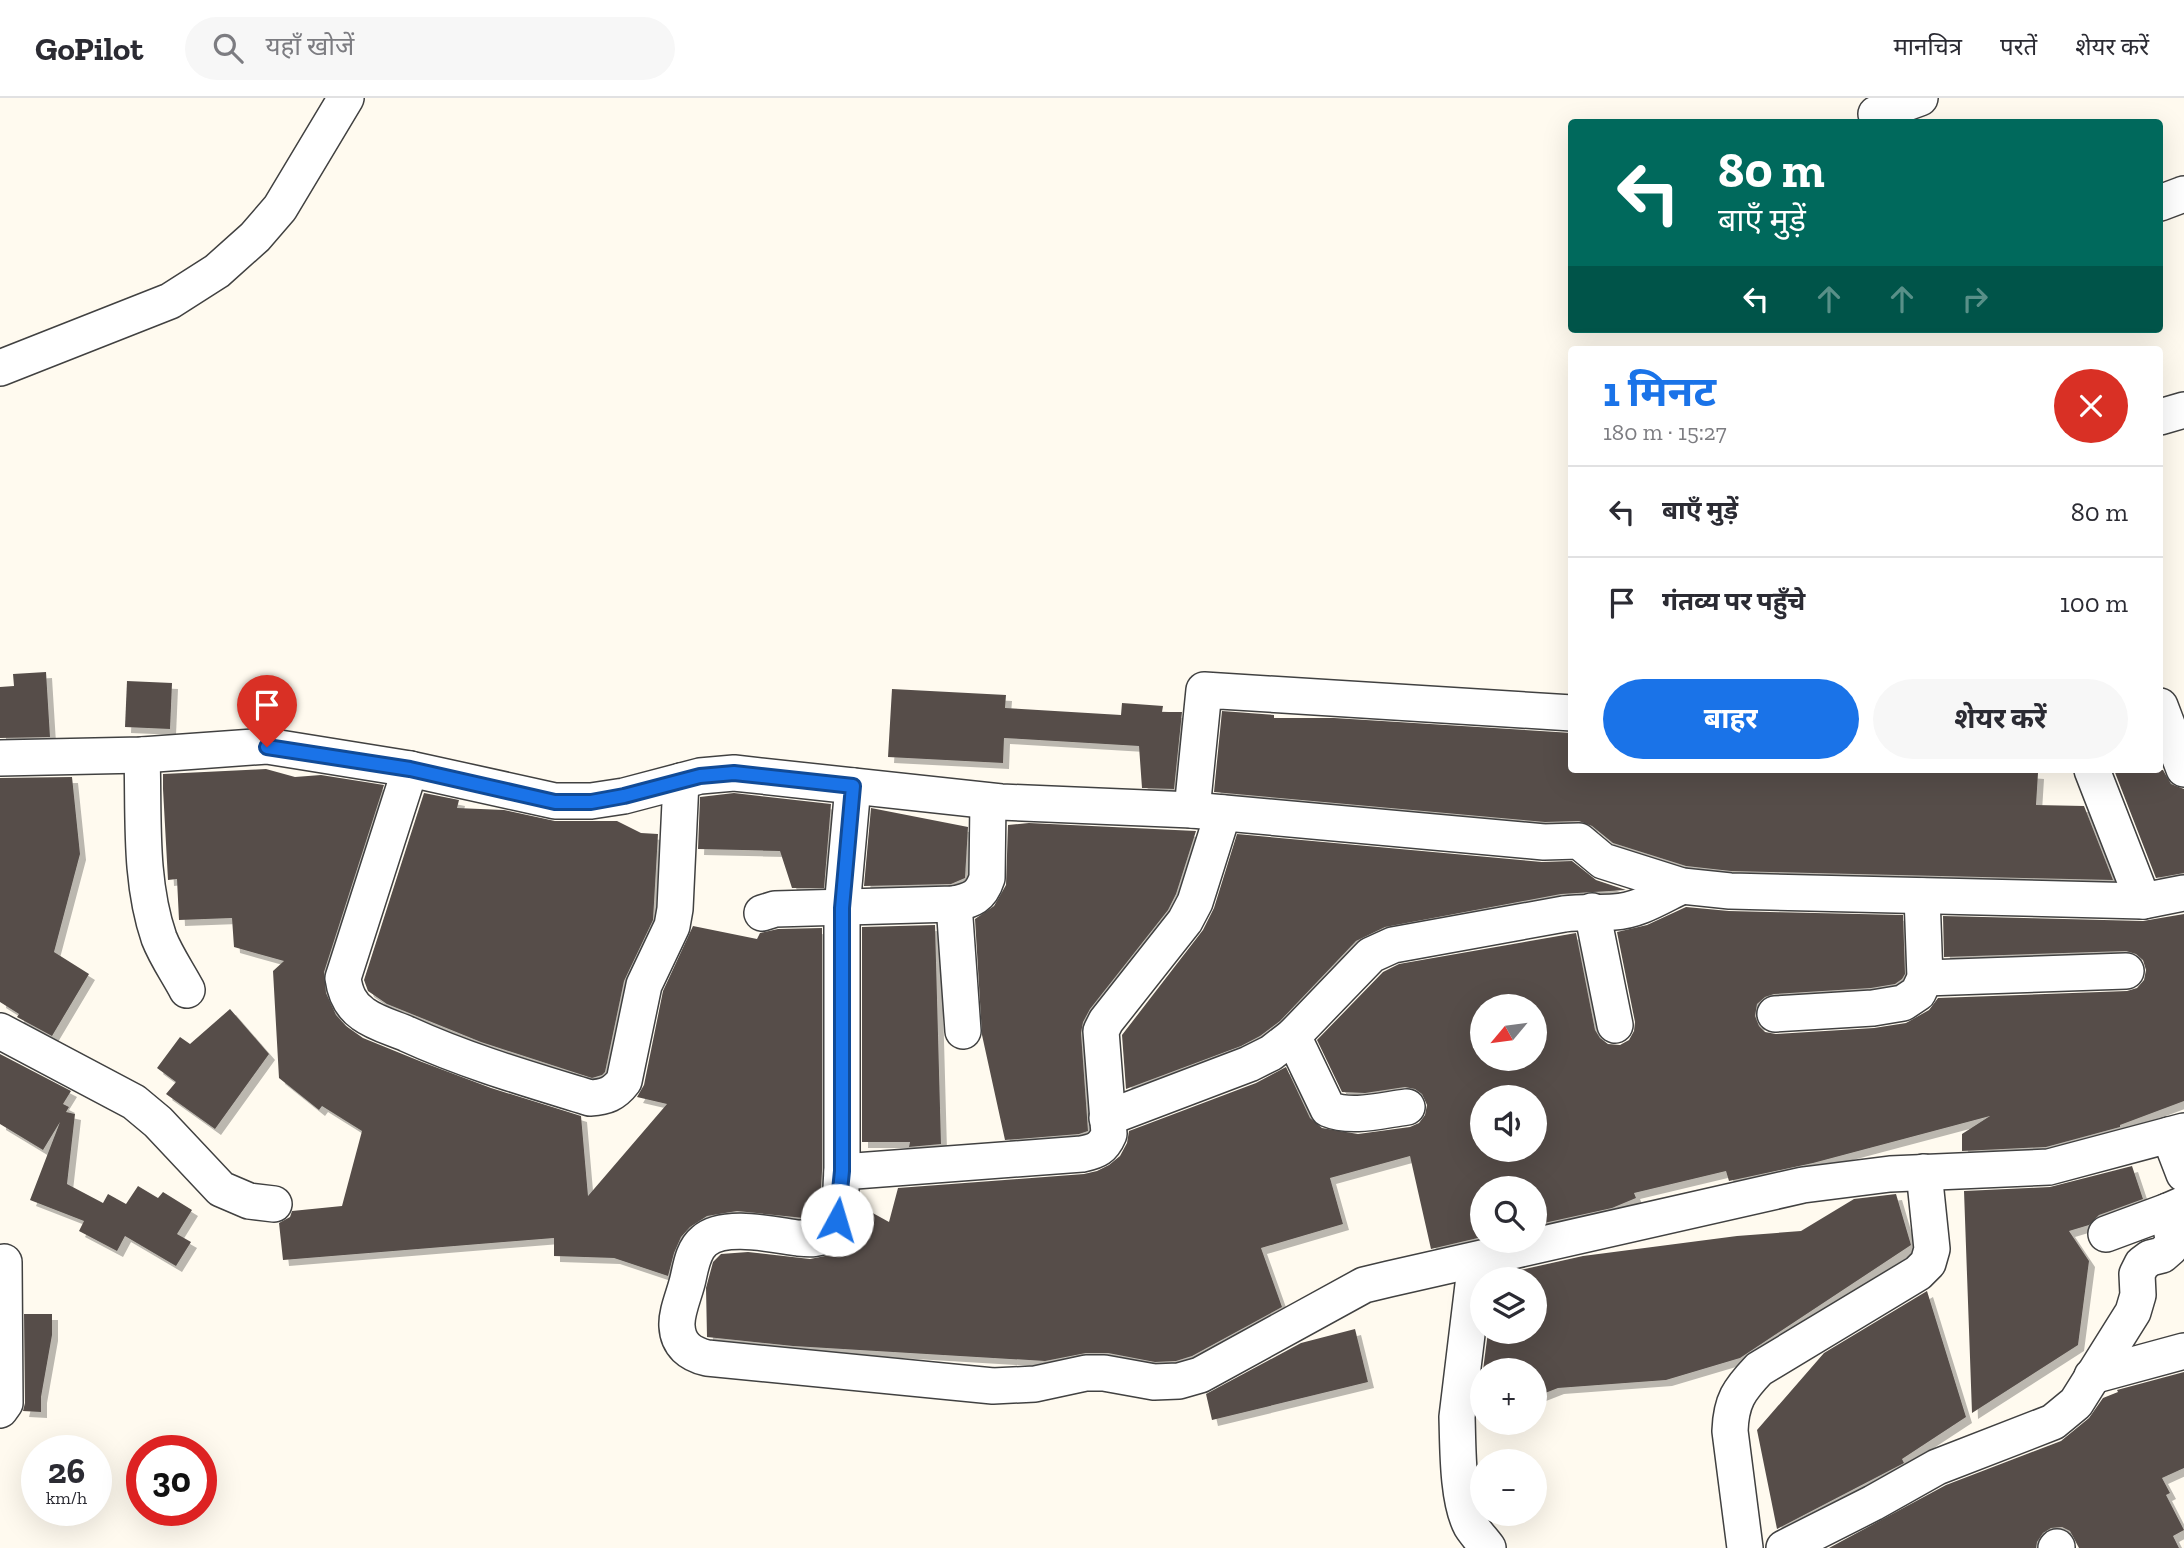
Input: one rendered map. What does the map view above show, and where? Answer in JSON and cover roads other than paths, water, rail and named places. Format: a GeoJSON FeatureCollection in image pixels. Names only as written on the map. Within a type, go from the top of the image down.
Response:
{"type":"FeatureCollection","features":[{"type":"Feature","properties":{"kind":"street"},"geometry":{"type":"LineString","coordinates":[[0,368],[170,301],[218,271],[255,237],[280,208],[346,98]]}},
{"type":"Feature","properties":{"kind":"street"},"geometry":{"type":"LineString","coordinates":[[1876,114],[1920,98]]}},
{"type":"Feature","properties":{"kind":"street"},"geometry":{"type":"LineString","coordinates":[[2163,202],[2184,194]]}},
{"type":"Feature","properties":{"kind":"street"},"geometry":{"type":"LineString","coordinates":[[2163,416],[2184,410]]}},
{"type":"Feature","properties":{"kind":"street"},"geometry":{"type":"LineString","coordinates":[[842,1171],[1095,1152],[1105,1146],[1109,1135],[1101,1031],[1185,921],[1195,902],[1208,811],[1204,690],[1568,713]]}},
{"type":"Feature","properties":{"kind":"street"},"geometry":{"type":"LineString","coordinates":[[2163,714],[2184,769]]}},
{"type":"Feature","properties":{"kind":"street"},"geometry":{"type":"LineString","coordinates":[[0,758],[142,755],[267,747],[410,769],[555,802],[591,802],[700,776],[734,773],[988,801],[1208,811],[1544,842],[1579,841],[1603,861],[1682,886],[1730,891],[2143,901],[2184,893]]}},
{"type":"Feature","properties":{"kind":"street"},"geometry":{"type":"LineString","coordinates":[[142,755],[145,869],[151,909],[160,940],[187,990]]}},
{"type":"Feature","properties":{"kind":"street"},"geometry":{"type":"LineString","coordinates":[[410,769],[343,978],[345,992],[363,1014],[428,1044],[463,1058],[590,1098],[604,1097],[615,1092],[624,1081],[644,985],[672,926],[681,781]]}},
{"type":"Feature","properties":{"kind":"street"},"geometry":{"type":"LineString","coordinates":[[2093,773],[2143,901]]}},
{"type":"Feature","properties":{"kind":"street"},"geometry":{"type":"LineString","coordinates":[[853,786],[842,908],[842,1171],[837,1220],[831,1231],[821,1237],[809,1239],[736,1231],[718,1233],[704,1241],[694,1256],[677,1325],[682,1343],[692,1354],[706,1358],[993,1386],[1035,1384],[1086,1373],[1104,1373],[1154,1382],[1179,1381],[1200,1375],[1364,1285],[1803,1185],[1891,1174],[2049,1167],[2177,1133],[2184,1174]]}},
{"type":"Feature","properties":{"kind":"street"},"geometry":{"type":"LineString","coordinates":[[762,913],[775,909],[954,904],[974,899],[983,890],[987,878],[988,801]]}},
{"type":"Feature","properties":{"kind":"street"},"geometry":{"type":"LineString","coordinates":[[1107,1118],[1249,1064],[1270,1053],[1293,1036],[1371,955],[1393,945],[1564,914],[1616,912],[1643,905],[1682,886]]}},
{"type":"Feature","properties":{"kind":"street"},"geometry":{"type":"LineString","coordinates":[[1775,1014],[1872,1008],[1903,1003],[1918,993],[1925,978],[1922,897]]}},
{"type":"Feature","properties":{"kind":"street"},"geometry":{"type":"LineString","coordinates":[[954,904],[963,1031]]}},
{"type":"Feature","properties":{"kind":"street"},"geometry":{"type":"LineString","coordinates":[[1592,911],[1615,1025]]}},
{"type":"Feature","properties":{"kind":"street"},"geometry":{"type":"LineString","coordinates":[[1925,978],[2126,971]]}},
{"type":"Feature","properties":{"kind":"street"},"geometry":{"type":"LineString","coordinates":[[0,1031],[134,1102],[158,1122],[221,1189],[249,1200],[274,1204]]}},
{"type":"Feature","properties":{"kind":"street"},"geometry":{"type":"LineString","coordinates":[[1293,1036],[1328,1109],[1353,1114],[1407,1107]]}},
{"type":"Feature","properties":{"kind":"street"},"geometry":{"type":"LineString","coordinates":[[1745,1548],[1730,1431],[1731,1412],[1739,1390],[1759,1369],[1918,1273],[1928,1263],[1932,1249],[1924,1172]]}},
{"type":"Feature","properties":{"kind":"street"},"geometry":{"type":"LineString","coordinates":[[1784,1548],[1937,1467],[2053,1422],[2076,1403],[2126,1327],[2138,1295],[2137,1274],[2141,1265],[2170,1248],[2176,1207],[2106,1234]]}},
{"type":"Feature","properties":{"kind":"street"},"geometry":{"type":"LineString","coordinates":[[1476,1260],[1457,1417],[1461,1487],[1471,1525],[1488,1548]]}},
{"type":"Feature","properties":{"kind":"street"},"geometry":{"type":"LineString","coordinates":[[0,1410],[5,1403],[4,1262]]}},
{"type":"Feature","properties":{"kind":"street"},"geometry":{"type":"LineString","coordinates":[[2092,1376],[2184,1351]]}}]}
